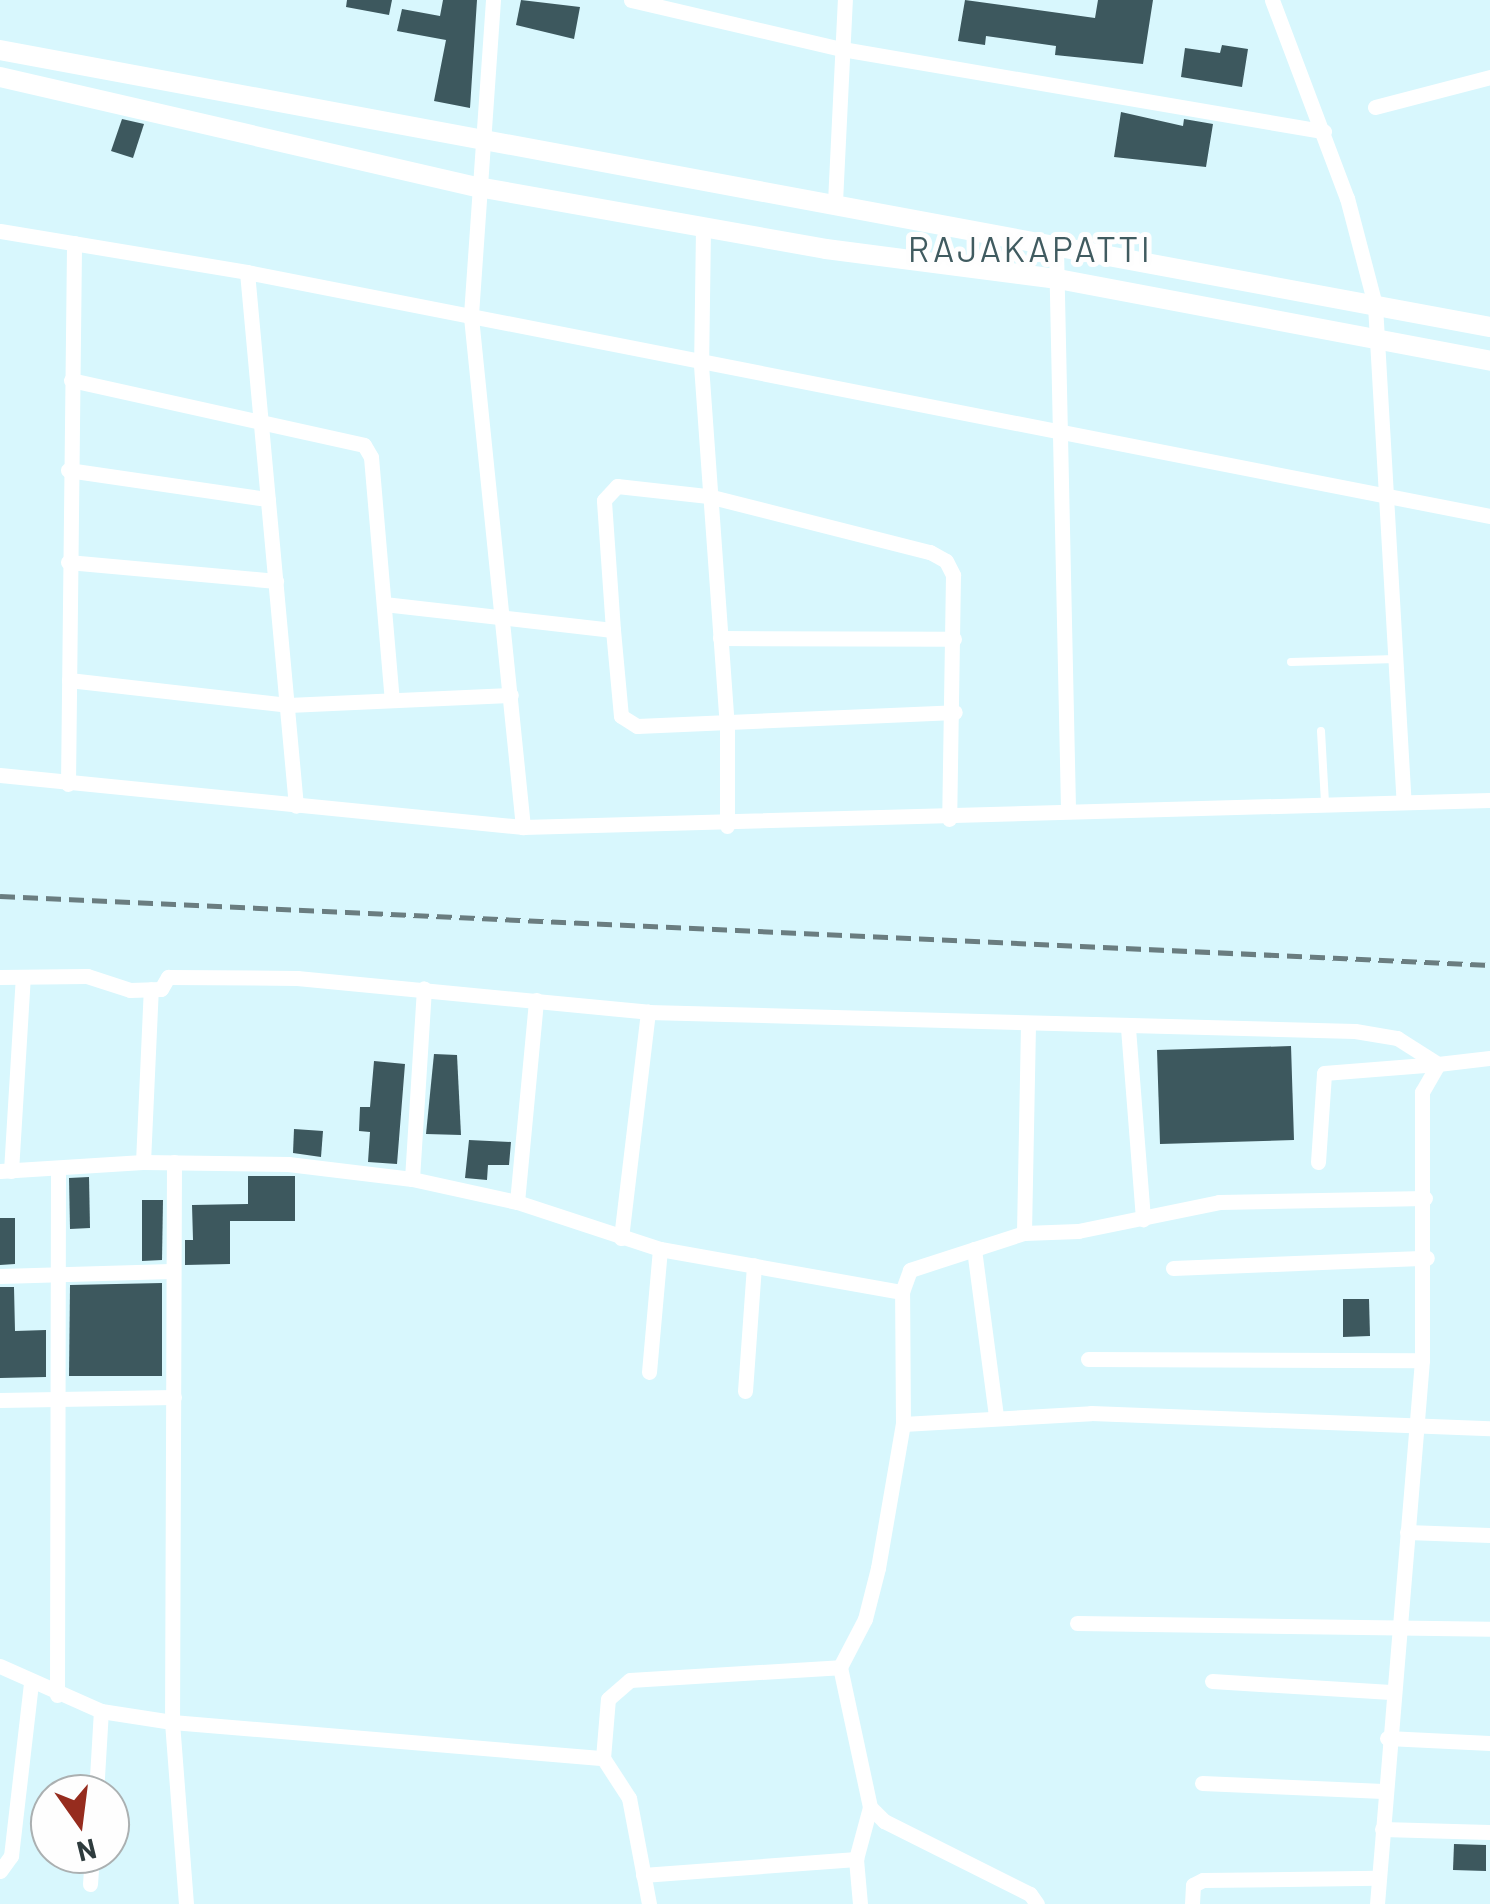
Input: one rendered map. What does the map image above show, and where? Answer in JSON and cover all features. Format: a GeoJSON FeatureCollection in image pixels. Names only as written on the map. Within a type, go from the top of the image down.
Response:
{"type":"FeatureCollection","features":[{"type":"Feature","properties":{"kind":"main road"},"geometry":{"type":"LineString","coordinates":[[0,50],[835,202],[1056,249],[1490,328]]}},
{"type":"Feature","properties":{"kind":"main road"},"geometry":{"type":"LineString","coordinates":[[0,77],[478,187],[703,228],[1058,278],[1490,361]]}},
{"type":"Feature","properties":{"kind":"street"},"geometry":{"type":"LineString","coordinates":[[493,0],[471,318],[523,827]]}},
{"type":"Feature","properties":{"kind":"street"},"geometry":{"type":"LineString","coordinates":[[632,0],[842,50],[1324,131]]}},
{"type":"Feature","properties":{"kind":"street"},"geometry":{"type":"LineString","coordinates":[[835,202],[845,0]]}},
{"type":"Feature","properties":{"kind":"street"},"geometry":{"type":"LineString","coordinates":[[1272,0],[1324,131],[1375,305],[1389,493],[1404,802]]}},
{"type":"Feature","properties":{"kind":"street"},"geometry":{"type":"LineString","coordinates":[[1375,106],[1490,78]]}},
{"type":"Feature","properties":{"kind":"street"},"geometry":{"type":"LineString","coordinates":[[703,228],[701,365],[727,726],[727,826]]}},
{"type":"Feature","properties":{"kind":"street"},"geometry":{"type":"LineString","coordinates":[[0,230],[247,272],[701,365],[1064,436],[1389,493],[1490,516]]}},
{"type":"Feature","properties":{"kind":"street"},"geometry":{"type":"LineString","coordinates":[[68,784],[68,470],[74,243]]}},
{"type":"Feature","properties":{"kind":"street"},"geometry":{"type":"LineString","coordinates":[[1056,249],[1064,436],[1068,810]]}},
{"type":"Feature","properties":{"kind":"street"},"geometry":{"type":"LineString","coordinates":[[247,272],[296,806]]}},
{"type":"Feature","properties":{"kind":"street"},"geometry":{"type":"LineString","coordinates":[[71,380],[364,446],[371,457],[392,700]]}},
{"type":"Feature","properties":{"kind":"street"},"geometry":{"type":"LineString","coordinates":[[68,470],[268,500]]}},
{"type":"Feature","properties":{"kind":"street"},"geometry":{"type":"LineString","coordinates":[[949,818],[955,712],[953,575],[946,560],[708,496],[607,490],[612,630],[627,723],[727,726],[955,712]]}},
{"type":"Feature","properties":{"kind":"street"},"geometry":{"type":"LineString","coordinates":[[68,562],[276,580]]}},
{"type":"Feature","properties":{"kind":"street"},"geometry":{"type":"LineString","coordinates":[[384,604],[612,630]]}},
{"type":"Feature","properties":{"kind":"street"},"geometry":{"type":"LineString","coordinates":[[720,638],[954,639]]}},
{"type":"Feature","properties":{"kind":"street"},"geometry":{"type":"LineString","coordinates":[[69,680],[288,704],[511,695]]}},
{"type":"Feature","properties":{"kind":"street"},"geometry":{"type":"LineString","coordinates":[[0,775],[523,827],[727,826],[1068,810],[1490,800]]}},
{"type":"Feature","properties":{"kind":"street"},"geometry":{"type":"LineString","coordinates":[[0,977],[87,976],[130,990],[161,989],[168,977],[424,988],[648,1012],[1028,1026],[1355,1031],[1397,1038],[1438,1064]]}},
{"type":"Feature","properties":{"kind":"street"},"geometry":{"type":"LineString","coordinates":[[23,977],[6,1171],[143,1162],[288,1164],[412,1179],[517,1202],[660,1249],[902,1292]]}},
{"type":"Feature","properties":{"kind":"street"},"geometry":{"type":"LineString","coordinates":[[412,1179],[424,988]]}},
{"type":"Feature","properties":{"kind":"street"},"geometry":{"type":"LineString","coordinates":[[143,1162],[150,989]]}},
{"type":"Feature","properties":{"kind":"street"},"geometry":{"type":"LineString","coordinates":[[517,1202],[536,1000]]}},
{"type":"Feature","properties":{"kind":"street"},"geometry":{"type":"LineString","coordinates":[[621,1238],[648,1012]]}},
{"type":"Feature","properties":{"kind":"street"},"geometry":{"type":"LineString","coordinates":[[1024,1233],[1028,1026]]}},
{"type":"Feature","properties":{"kind":"street"},"geometry":{"type":"LineString","coordinates":[[1128,1028],[1143,1219]]}},
{"type":"Feature","properties":{"kind":"street"},"geometry":{"type":"LineString","coordinates":[[1318,1162],[1324,1073],[1490,1058]]}},
{"type":"Feature","properties":{"kind":"street"},"geometry":{"type":"LineString","coordinates":[[1377,1904],[1387,1738],[1422,1360],[1426,1258],[1422,1092],[1438,1064]]}},
{"type":"Feature","properties":{"kind":"street"},"geometry":{"type":"LineString","coordinates":[[174,1162],[170,1271],[174,1397],[172,1722],[186,1904]]}},
{"type":"Feature","properties":{"kind":"street"},"geometry":{"type":"LineString","coordinates":[[57,1695],[62,1400],[56,1273],[58,1170]]}},
{"type":"Feature","properties":{"kind":"street"},"geometry":{"type":"LineString","coordinates":[[860,1904],[856,1859],[870,1807],[840,1666],[865,1619],[903,1424],[902,1292],[910,1270],[1024,1233],[1143,1219],[1219,1202],[1425,1198]]}},
{"type":"Feature","properties":{"kind":"street"},"geometry":{"type":"LineString","coordinates":[[649,1372],[660,1249]]}},
{"type":"Feature","properties":{"kind":"street"},"geometry":{"type":"LineString","coordinates":[[974,1249],[996,1416]]}},
{"type":"Feature","properties":{"kind":"street"},"geometry":{"type":"LineString","coordinates":[[1174,1268],[1426,1258]]}},
{"type":"Feature","properties":{"kind":"street"},"geometry":{"type":"LineString","coordinates":[[745,1391],[754,1265]]}},
{"type":"Feature","properties":{"kind":"street"},"geometry":{"type":"LineString","coordinates":[[0,1276],[170,1271]]}},
{"type":"Feature","properties":{"kind":"street"},"geometry":{"type":"LineString","coordinates":[[1088,1358],[1422,1360]]}},
{"type":"Feature","properties":{"kind":"street"},"geometry":{"type":"LineString","coordinates":[[0,1400],[174,1397]]}},
{"type":"Feature","properties":{"kind":"street"},"geometry":{"type":"LineString","coordinates":[[903,1424],[1092,1413],[1490,1428]]}},
{"type":"Feature","properties":{"kind":"street"},"geometry":{"type":"LineString","coordinates":[[1407,1532],[1490,1536]]}},
{"type":"Feature","properties":{"kind":"street"},"geometry":{"type":"LineString","coordinates":[[1077,1622],[1490,1628]]}},
{"type":"Feature","properties":{"kind":"street"},"geometry":{"type":"LineString","coordinates":[[0,1666],[57,1695],[101,1711],[172,1722],[577,1751],[604,1758]]}},
{"type":"Feature","properties":{"kind":"street"},"geometry":{"type":"LineString","coordinates":[[649,1904],[629,1798],[604,1758],[608,1699],[630,1680],[840,1666]]}},
{"type":"Feature","properties":{"kind":"street"},"geometry":{"type":"LineString","coordinates":[[1212,1681],[1392,1692]]}},
{"type":"Feature","properties":{"kind":"street"},"geometry":{"type":"LineString","coordinates":[[0,1871],[12,1856],[31,1682]]}},
{"type":"Feature","properties":{"kind":"street"},"geometry":{"type":"LineString","coordinates":[[97,1774],[101,1711]]}},
{"type":"Feature","properties":{"kind":"street"},"geometry":{"type":"LineString","coordinates":[[1387,1738],[1490,1743]]}},
{"type":"Feature","properties":{"kind":"street"},"geometry":{"type":"LineString","coordinates":[[1202,1784],[1383,1791]]}},
{"type":"Feature","properties":{"kind":"street"},"geometry":{"type":"LineString","coordinates":[[870,1807],[884,1821],[1030,1894],[1037,1904]]}},
{"type":"Feature","properties":{"kind":"street"},"geometry":{"type":"LineString","coordinates":[[1382,1829],[1490,1832]]}},
{"type":"Feature","properties":{"kind":"street"},"geometry":{"type":"LineString","coordinates":[[644,1875],[856,1859]]}},
{"type":"Feature","properties":{"kind":"street"},"geometry":{"type":"LineString","coordinates":[[90,1884],[91,1874]]}},
{"type":"Feature","properties":{"kind":"street"},"geometry":{"type":"LineString","coordinates":[[1192,1904],[1193,1885],[1202,1880],[1378,1878]]}},
{"type":"Feature","properties":{"kind":"lane"},"geometry":{"type":"LineString","coordinates":[[1291,662],[1397,659]]}},
{"type":"Feature","properties":{"kind":"lane"},"geometry":{"type":"LineString","coordinates":[[1321,731],[1325,804]]}},
{"type":"Feature","properties":{"kind":"building"},"geometry":{"type":"Polygon","coordinates":[[[347,0],[392,0],[389,15],[346,7],[347,0]]]}},
{"type":"Feature","properties":{"kind":"building"},"geometry":{"type":"Polygon","coordinates":[[[443,0],[477,0],[470,108],[434,101],[446,40],[397,31],[402,9],[440,16],[443,0]]]}},
{"type":"Feature","properties":{"kind":"building"},"geometry":{"type":"Polygon","coordinates":[[[521,0],[580,7],[574,39],[516,25],[521,0]]]}},
{"type":"Feature","properties":{"kind":"building"},"geometry":{"type":"Polygon","coordinates":[[[965,0],[1095,18],[1098,0],[1153,0],[1143,64],[1055,55],[1056,46],[986,36],[985,45],[958,41],[965,0]]]}},
{"type":"Feature","properties":{"kind":"building"},"geometry":{"type":"Polygon","coordinates":[[[1222,45],[1248,49],[1242,87],[1181,77],[1185,48],[1220,53],[1222,45]]]}},
{"type":"Feature","properties":{"kind":"building"},"geometry":{"type":"Polygon","coordinates":[[[1121,112],[1183,126],[1184,119],[1213,124],[1206,167],[1114,157],[1121,112]]]}},
{"type":"Feature","properties":{"kind":"building"},"geometry":{"type":"Polygon","coordinates":[[[122,119],[144,124],[133,158],[111,151],[122,119]]]}},
{"type":"Feature","properties":{"kind":"building"},"geometry":{"type":"Polygon","coordinates":[[[1291,1046],[1294,1140],[1160,1144],[1157,1050],[1291,1046]]]}},
{"type":"Feature","properties":{"kind":"building"},"geometry":{"type":"Polygon","coordinates":[[[434,1054],[457,1055],[461,1135],[426,1134],[434,1054]]]}},
{"type":"Feature","properties":{"kind":"building"},"geometry":{"type":"Polygon","coordinates":[[[374,1061],[405,1064],[397,1164],[368,1162],[370,1132],[359,1131],[360,1107],[370,1107],[374,1061]]]}},
{"type":"Feature","properties":{"kind":"building"},"geometry":{"type":"Polygon","coordinates":[[[294,1129],[323,1131],[321,1157],[293,1153],[294,1129]]]}},
{"type":"Feature","properties":{"kind":"building"},"geometry":{"type":"Polygon","coordinates":[[[469,1140],[511,1142],[509,1165],[488,1165],[487,1180],[465,1178],[469,1140]]]}},
{"type":"Feature","properties":{"kind":"building"},"geometry":{"type":"Polygon","coordinates":[[[248,1176],[295,1176],[295,1221],[230,1221],[230,1264],[185,1265],[185,1240],[193,1240],[192,1205],[248,1204],[248,1176]]]}},
{"type":"Feature","properties":{"kind":"building"},"geometry":{"type":"Polygon","coordinates":[[[89,1177],[90,1228],[70,1229],[69,1178],[89,1177]]]}},
{"type":"Feature","properties":{"kind":"building"},"geometry":{"type":"Polygon","coordinates":[[[142,1200],[163,1200],[162,1260],[142,1261],[142,1200]]]}},
{"type":"Feature","properties":{"kind":"building"},"geometry":{"type":"Polygon","coordinates":[[[0,1218],[15,1218],[15,1264],[0,1265],[0,1218]]]}},
{"type":"Feature","properties":{"kind":"building"},"geometry":{"type":"Polygon","coordinates":[[[162,1283],[162,1376],[69,1376],[70,1285],[162,1283]]]}},
{"type":"Feature","properties":{"kind":"building"},"geometry":{"type":"Polygon","coordinates":[[[0,1287],[14,1287],[15,1331],[46,1330],[46,1377],[0,1378],[0,1287]]]}},
{"type":"Feature","properties":{"kind":"building"},"geometry":{"type":"Polygon","coordinates":[[[1343,1299],[1369,1299],[1370,1336],[1343,1337],[1343,1299]]]}},
{"type":"Feature","properties":{"kind":"building"},"geometry":{"type":"Polygon","coordinates":[[[1454,1844],[1486,1845],[1486,1871],[1453,1870],[1454,1844]]]}},
{"type":"Feature","properties":{"kind":"railway"},"geometry":{"type":"LineString","coordinates":[[0,896],[1490,965]]}},
{"type":"Feature","properties":{"kind":"district","name":"RAJAKAPATTI"},"geometry":{"type":"Point","coordinates":[1030,248]}}]}
